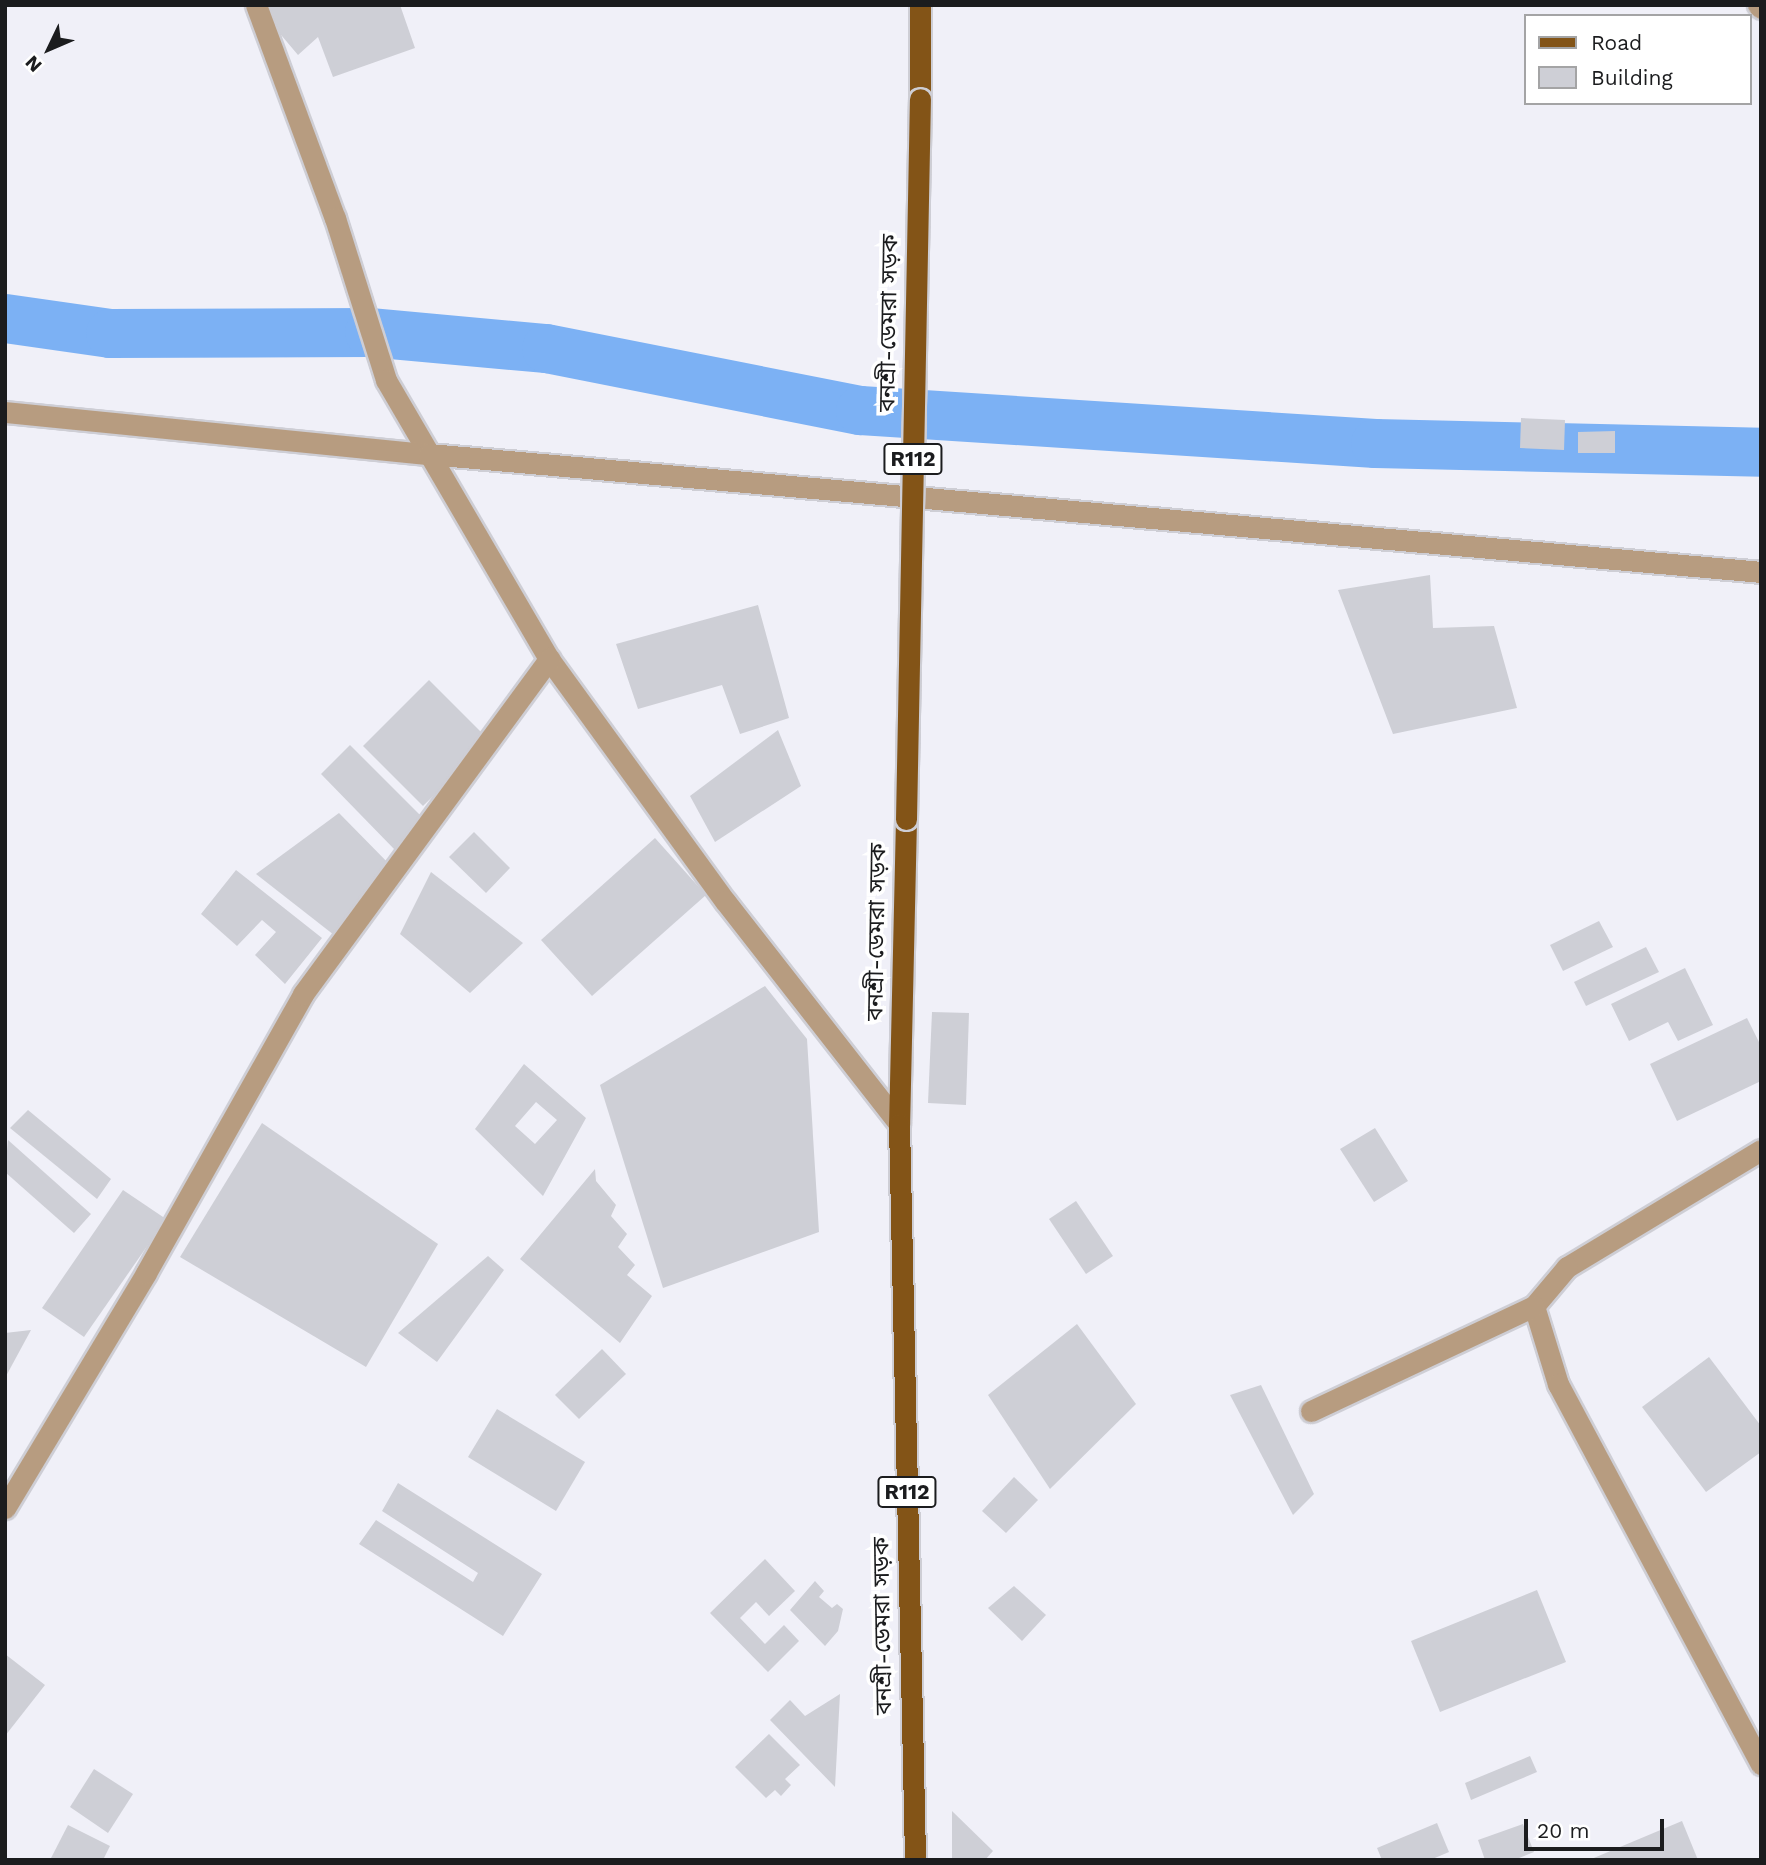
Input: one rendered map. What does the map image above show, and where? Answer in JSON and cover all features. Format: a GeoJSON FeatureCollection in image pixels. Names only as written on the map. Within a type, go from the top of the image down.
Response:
{"type":"FeatureCollection","features":[{"type":"Feature","properties":{"kind":"main road","name":"বনশ্রী-ডেমরা সড়ক"},"geometry":{"type":"LineString","coordinates":[[915,1860],[899,1124],[920,5]]}},
{"type":"Feature","properties":{"kind":"street"},"geometry":{"type":"LineString","coordinates":[[256,5],[335,218],[386,380],[549,659],[725,901],[899,1124]]}},
{"type":"Feature","properties":{"kind":"street"},"geometry":{"type":"LineString","coordinates":[[5,412],[429,454],[1761,572]]}},
{"type":"Feature","properties":{"kind":"street"},"geometry":{"type":"LineString","coordinates":[[5,1508],[146,1273],[303,994],[549,659]]}},
{"type":"Feature","properties":{"kind":"street"},"geometry":{"type":"LineString","coordinates":[[1311,1411],[1534,1306],[1567,1268],[1761,1150]]}},
{"type":"Feature","properties":{"kind":"street"},"geometry":{"type":"LineString","coordinates":[[1534,1306],[1558,1384],[1761,1764]]}},
{"type":"Feature","properties":{"kind":"building"},"geometry":{"type":"Polygon","coordinates":[[[266,5],[400,5],[415,48],[333,77],[318,37],[298,55],[260,10],[266,5]]]}},
{"type":"Feature","properties":{"kind":"building"},"geometry":{"type":"Polygon","coordinates":[[[1521,418],[1565,420],[1564,450],[1520,448],[1521,418]]]}},
{"type":"Feature","properties":{"kind":"building"},"geometry":{"type":"Polygon","coordinates":[[[1615,431],[1615,453],[1578,453],[1578,432],[1615,431]]]}},
{"type":"Feature","properties":{"kind":"building"},"geometry":{"type":"Polygon","coordinates":[[[1430,575],[1433,628],[1494,626],[1517,708],[1393,734],[1338,590],[1430,575]]]}},
{"type":"Feature","properties":{"kind":"building"},"geometry":{"type":"Polygon","coordinates":[[[758,605],[789,718],[740,734],[722,685],[638,709],[616,644],[758,605]]]}},
{"type":"Feature","properties":{"kind":"building"},"geometry":{"type":"Polygon","coordinates":[[[429,680],[490,741],[423,806],[363,746],[429,680]]]}},
{"type":"Feature","properties":{"kind":"building"},"geometry":{"type":"Polygon","coordinates":[[[778,730],[801,786],[715,842],[690,796],[778,730]]]}},
{"type":"Feature","properties":{"kind":"building"},"geometry":{"type":"Polygon","coordinates":[[[350,745],[426,821],[395,850],[321,774],[350,745]]]}},
{"type":"Feature","properties":{"kind":"building"},"geometry":{"type":"Polygon","coordinates":[[[339,813],[396,871],[334,935],[256,874],[339,813]]]}},
{"type":"Feature","properties":{"kind":"building"},"geometry":{"type":"Polygon","coordinates":[[[474,832],[510,868],[486,893],[449,857],[474,832]]]}},
{"type":"Feature","properties":{"kind":"building"},"geometry":{"type":"Polygon","coordinates":[[[655,838],[706,895],[592,996],[541,940],[655,838]]]}},
{"type":"Feature","properties":{"kind":"building"},"geometry":{"type":"Polygon","coordinates":[[[236,870],[322,938],[285,984],[255,955],[276,932],[262,920],[237,946],[201,914],[236,870]]]}},
{"type":"Feature","properties":{"kind":"building"},"geometry":{"type":"Polygon","coordinates":[[[431,872],[523,943],[470,993],[400,934],[431,872]]]}},
{"type":"Feature","properties":{"kind":"building"},"geometry":{"type":"Polygon","coordinates":[[[1599,921],[1613,947],[1563,971],[1550,945],[1599,921]]]}},
{"type":"Feature","properties":{"kind":"building"},"geometry":{"type":"Polygon","coordinates":[[[1646,947],[1659,972],[1586,1006],[1574,982],[1646,947]]]}},
{"type":"Feature","properties":{"kind":"building"},"geometry":{"type":"Polygon","coordinates":[[[1685,968],[1713,1025],[1678,1041],[1668,1022],[1629,1041],[1611,1004],[1685,968]]]}},
{"type":"Feature","properties":{"kind":"building"},"geometry":{"type":"Polygon","coordinates":[[[765,986],[807,1039],[819,1232],[663,1288],[600,1085],[765,986]]]}},
{"type":"Feature","properties":{"kind":"building"},"geometry":{"type":"Polygon","coordinates":[[[932,1012],[969,1013],[966,1105],[928,1103],[932,1012]]]}},
{"type":"Feature","properties":{"kind":"building"},"geometry":{"type":"Polygon","coordinates":[[[1747,1018],[1761,1046],[1761,1081],[1677,1121],[1650,1064],[1747,1018]]]}},
{"type":"Feature","properties":{"kind":"building"},"geometry":{"type":"Polygon","coordinates":[[[524,1064],[586,1118],[543,1196],[475,1129],[524,1064]],[[536,1102],[515,1126],[535,1144],[557,1120],[536,1102]]]}},
{"type":"Feature","properties":{"kind":"building"},"geometry":{"type":"Polygon","coordinates":[[[28,1110],[111,1179],[97,1199],[10,1128],[28,1110]]]}},
{"type":"Feature","properties":{"kind":"building"},"geometry":{"type":"Polygon","coordinates":[[[262,1123],[438,1244],[366,1367],[180,1257],[262,1123]]]}},
{"type":"Feature","properties":{"kind":"building"},"geometry":{"type":"Polygon","coordinates":[[[1375,1128],[1408,1181],[1374,1202],[1340,1149],[1375,1128]]]}},
{"type":"Feature","properties":{"kind":"building"},"geometry":{"type":"Polygon","coordinates":[[[8,1140],[91,1214],[74,1233],[5,1172],[8,1140]]]}},
{"type":"Feature","properties":{"kind":"building"},"geometry":{"type":"Polygon","coordinates":[[[595,1169],[596,1181],[616,1205],[611,1216],[627,1234],[618,1247],[635,1265],[627,1275],[652,1296],[620,1343],[520,1259],[595,1169]]]}},
{"type":"Feature","properties":{"kind":"building"},"geometry":{"type":"Polygon","coordinates":[[[123,1190],[166,1219],[84,1337],[42,1308],[123,1190]]]}},
{"type":"Feature","properties":{"kind":"building"},"geometry":{"type":"Polygon","coordinates":[[[1076,1201],[1113,1256],[1086,1274],[1049,1219],[1076,1201]]]}},
{"type":"Feature","properties":{"kind":"building"},"geometry":{"type":"Polygon","coordinates":[[[488,1256],[504,1270],[437,1362],[398,1333],[488,1256]]]}},
{"type":"Feature","properties":{"kind":"building"},"geometry":{"type":"Polygon","coordinates":[[[1077,1324],[1136,1404],[1050,1489],[988,1395],[1077,1324]]]}},
{"type":"Feature","properties":{"kind":"building"},"geometry":{"type":"Polygon","coordinates":[[[31,1330],[5,1378],[5,1333],[31,1330]]]}},
{"type":"Feature","properties":{"kind":"building"},"geometry":{"type":"Polygon","coordinates":[[[602,1349],[626,1374],[579,1419],[555,1395],[602,1349]]]}},
{"type":"Feature","properties":{"kind":"building"},"geometry":{"type":"Polygon","coordinates":[[[1709,1357],[1761,1426],[1761,1452],[1706,1492],[1642,1407],[1709,1357]]]}},
{"type":"Feature","properties":{"kind":"building"},"geometry":{"type":"Polygon","coordinates":[[[1261,1385],[1314,1494],[1293,1515],[1230,1395],[1261,1385]]]}},
{"type":"Feature","properties":{"kind":"building"},"geometry":{"type":"Polygon","coordinates":[[[497,1409],[585,1462],[556,1511],[468,1457],[497,1409]]]}},
{"type":"Feature","properties":{"kind":"building"},"geometry":{"type":"Polygon","coordinates":[[[1014,1477],[1038,1500],[1006,1533],[982,1511],[1014,1477]]]}},
{"type":"Feature","properties":{"kind":"building"},"geometry":{"type":"Polygon","coordinates":[[[398,1483],[542,1574],[503,1636],[359,1544],[376,1520],[473,1582],[478,1573],[382,1511],[398,1483]]]}},
{"type":"Feature","properties":{"kind":"building"},"geometry":{"type":"Polygon","coordinates":[[[765,1559],[795,1591],[769,1616],[756,1602],[740,1618],[765,1644],[784,1625],[799,1641],[768,1672],[710,1613],[765,1559]]]}},
{"type":"Feature","properties":{"kind":"building"},"geometry":{"type":"Polygon","coordinates":[[[815,1581],[824,1591],[819,1597],[832,1608],[837,1604],[843,1609],[838,1631],[825,1646],[790,1610],[815,1581]]]}},
{"type":"Feature","properties":{"kind":"building"},"geometry":{"type":"Polygon","coordinates":[[[1014,1586],[1046,1615],[1022,1641],[988,1608],[1014,1586]]]}},
{"type":"Feature","properties":{"kind":"building"},"geometry":{"type":"Polygon","coordinates":[[[1537,1590],[1566,1662],[1440,1712],[1411,1641],[1537,1590]]]}},
{"type":"Feature","properties":{"kind":"building"},"geometry":{"type":"Polygon","coordinates":[[[5,1654],[45,1685],[5,1736],[5,1654]]]}},
{"type":"Feature","properties":{"kind":"building"},"geometry":{"type":"Polygon","coordinates":[[[840,1694],[835,1787],[770,1720],[790,1700],[805,1716],[840,1694]]]}},
{"type":"Feature","properties":{"kind":"building"},"geometry":{"type":"Polygon","coordinates":[[[769,1734],[800,1765],[785,1779],[791,1785],[781,1796],[775,1790],[766,1798],[735,1767],[769,1734]]]}},
{"type":"Feature","properties":{"kind":"building"},"geometry":{"type":"Polygon","coordinates":[[[1530,1756],[1537,1772],[1471,1800],[1465,1783],[1530,1756]]]}},
{"type":"Feature","properties":{"kind":"building"},"geometry":{"type":"Polygon","coordinates":[[[94,1769],[133,1794],[108,1833],[70,1807],[94,1769]]]}},
{"type":"Feature","properties":{"kind":"building"},"geometry":{"type":"Polygon","coordinates":[[[952,1811],[993,1851],[985,1860],[952,1860],[952,1811]]]}},
{"type":"Feature","properties":{"kind":"building"},"geometry":{"type":"Polygon","coordinates":[[[1682,1821],[1698,1860],[1589,1860],[1682,1821]]]}},
{"type":"Feature","properties":{"kind":"building"},"geometry":{"type":"Polygon","coordinates":[[[1437,1823],[1449,1852],[1430,1860],[1382,1860],[1377,1848],[1437,1823]]]}},
{"type":"Feature","properties":{"kind":"building"},"geometry":{"type":"Polygon","coordinates":[[[1523,1824],[1534,1852],[1514,1860],[1485,1860],[1478,1840],[1523,1824]]]}},
{"type":"Feature","properties":{"kind":"building"},"geometry":{"type":"Polygon","coordinates":[[[68,1825],[110,1846],[103,1860],[50,1860],[68,1825]]]}},
{"type":"Feature","properties":{"kind":"waterway"},"geometry":{"type":"LineString","coordinates":[[5,318],[110,333],[369,332],[546,348],[860,410],[1375,443],[1761,452]]}}]}
